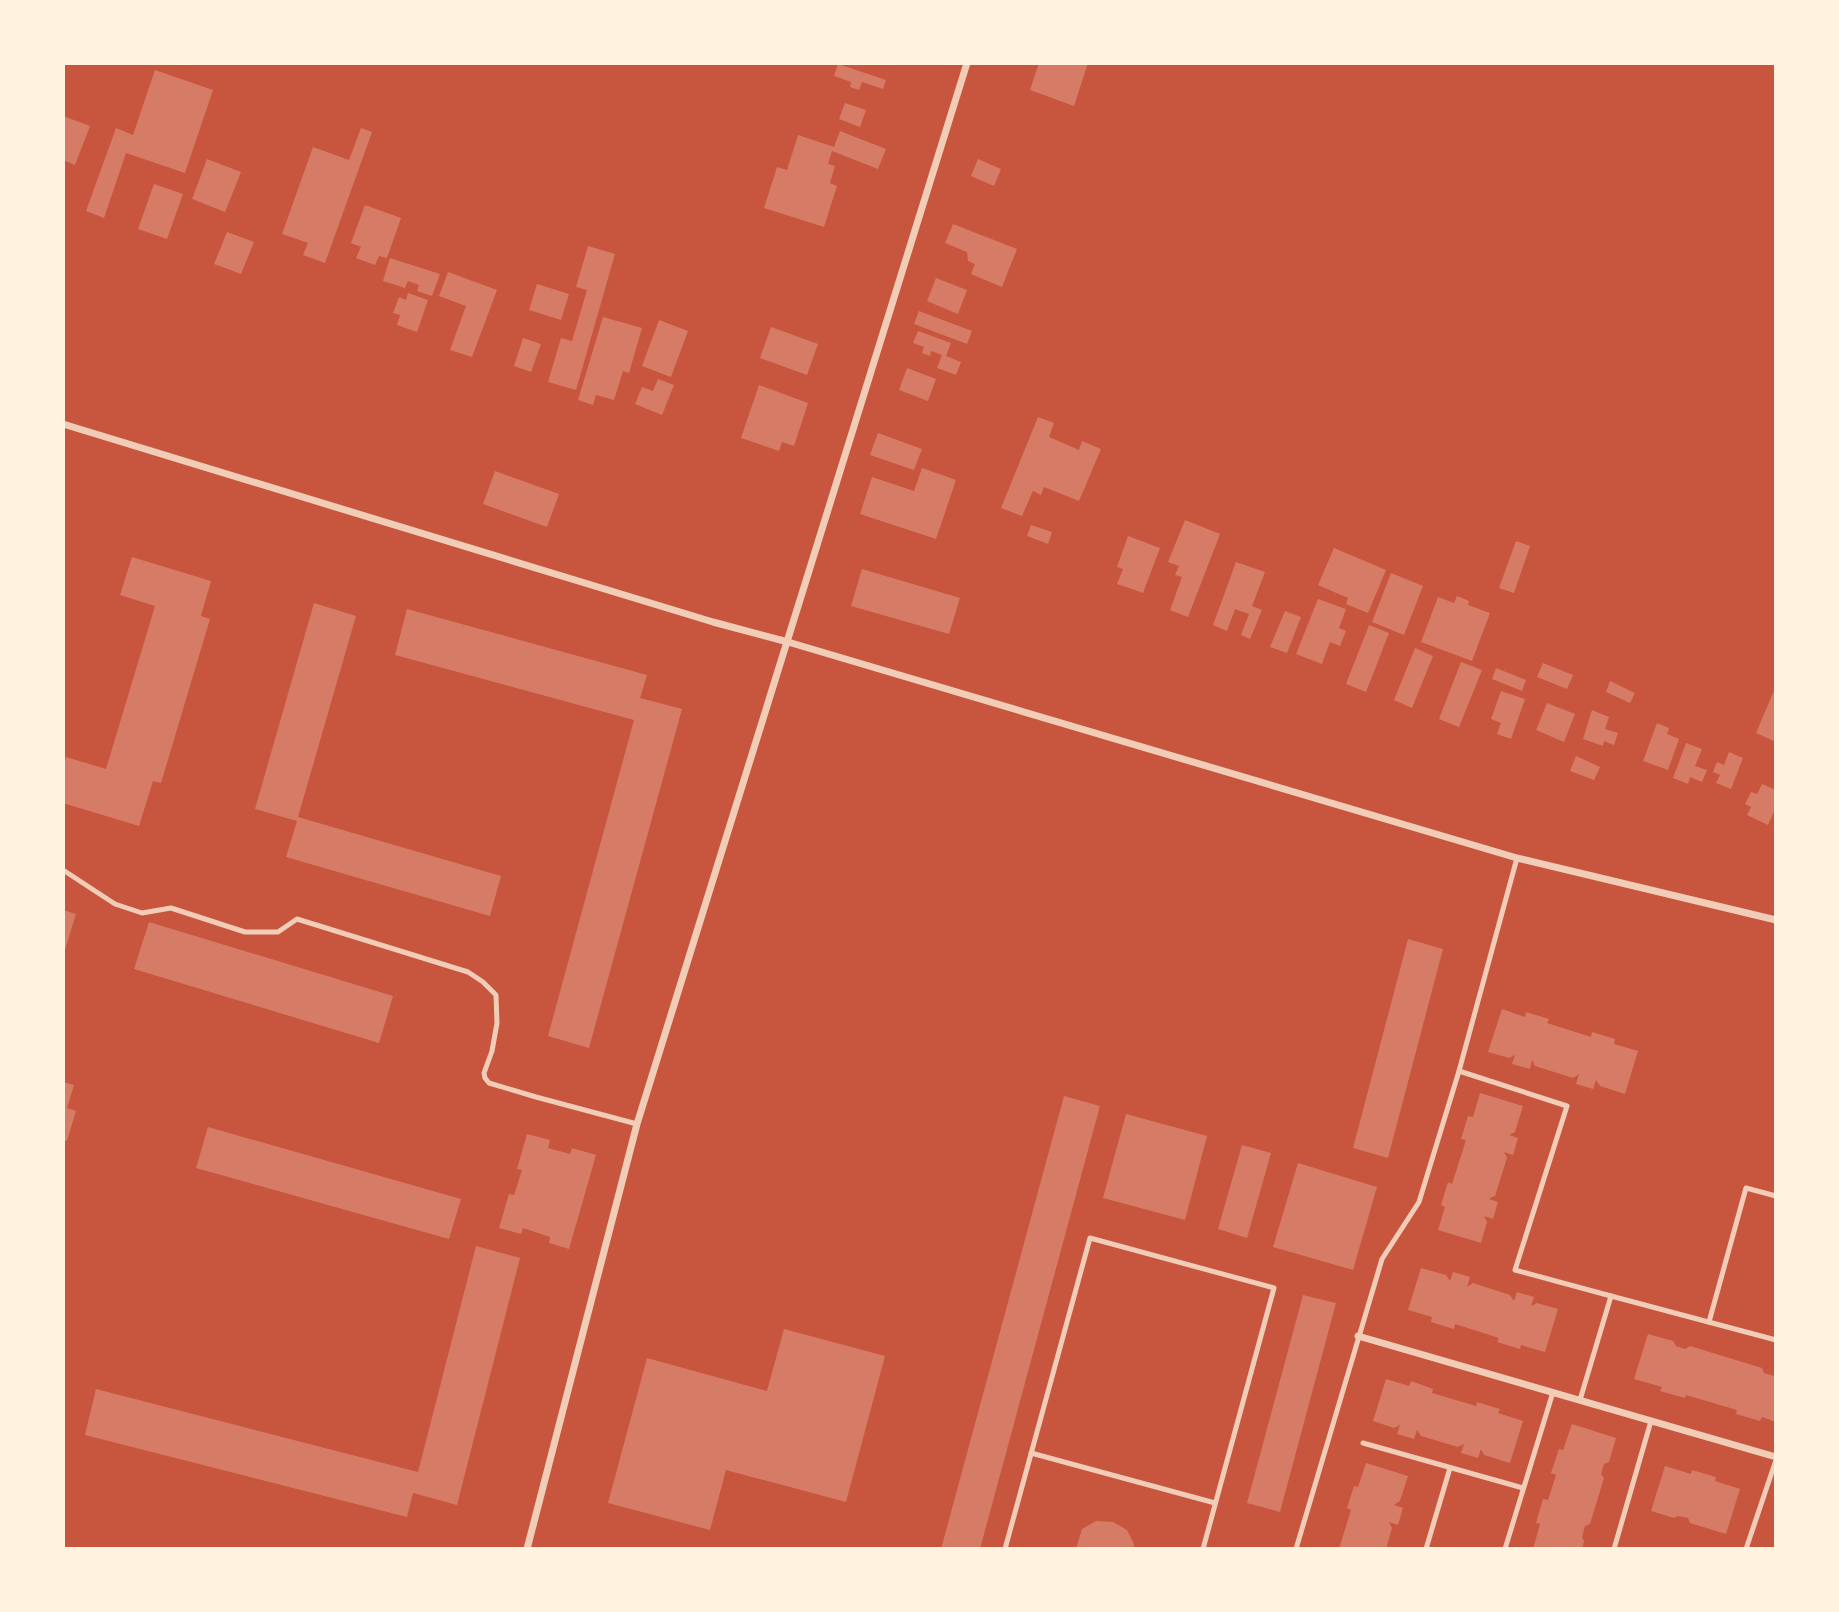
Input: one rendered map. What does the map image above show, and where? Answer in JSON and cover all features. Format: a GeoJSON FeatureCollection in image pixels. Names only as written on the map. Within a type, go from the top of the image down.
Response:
{"type":"FeatureCollection","features":[{"type":"Feature","properties":{"kind":"street"},"geometry":{"type":"LineString","coordinates":[[527,1549],[637,1124],[967,63]]}},
{"type":"Feature","properties":{"kind":"street"},"geometry":{"type":"LineString","coordinates":[[63,424],[713,622],[1517,858],[1776,920]]}},
{"type":"Feature","properties":{"kind":"street"},"geometry":{"type":"LineString","coordinates":[[1358,1336],[1776,1459]]}},
{"type":"Feature","properties":{"kind":"lane"},"geometry":{"type":"LineString","coordinates":[[1296,1549],[1382,1259],[1419,1202],[1459,1071],[1517,858]]}},
{"type":"Feature","properties":{"kind":"lane"},"geometry":{"type":"LineString","coordinates":[[63,870],[115,904],[142,913],[171,908],[245,932],[278,932],[296,919],[468,972],[483,982],[495,995],[497,1023],[492,1051],[484,1073],[489,1083],[637,1124]]}},
{"type":"Feature","properties":{"kind":"lane"},"geometry":{"type":"LineString","coordinates":[[1459,1071],[1567,1106],[1515,1270],[1776,1340]]}},
{"type":"Feature","properties":{"kind":"lane"},"geometry":{"type":"LineString","coordinates":[[1710,1322],[1746,1188],[1776,1196]]}},
{"type":"Feature","properties":{"kind":"lane"},"geometry":{"type":"LineString","coordinates":[[1005,1549],[1090,1238],[1274,1288],[1203,1549]]}},
{"type":"Feature","properties":{"kind":"lane"},"geometry":{"type":"LineString","coordinates":[[1580,1401],[1611,1296]]}},
{"type":"Feature","properties":{"kind":"lane"},"geometry":{"type":"LineString","coordinates":[[1504,1549],[1553,1392]]}},
{"type":"Feature","properties":{"kind":"lane"},"geometry":{"type":"LineString","coordinates":[[1614,1549],[1651,1421]]}},
{"type":"Feature","properties":{"kind":"lane"},"geometry":{"type":"LineString","coordinates":[[1363,1443],[1523,1488]]}},
{"type":"Feature","properties":{"kind":"lane"},"geometry":{"type":"LineString","coordinates":[[1031,1453],[1215,1503]]}},
{"type":"Feature","properties":{"kind":"lane"},"geometry":{"type":"LineString","coordinates":[[1746,1549],[1776,1459]]}},
{"type":"Feature","properties":{"kind":"lane"},"geometry":{"type":"LineString","coordinates":[[1426,1549],[1450,1468]]}},
{"type":"Feature","properties":{"kind":"building"},"geometry":{"type":"Polygon","coordinates":[[[1039,63],[1088,63],[1074,106],[1030,90],[1039,63]]]}},
{"type":"Feature","properties":{"kind":"building"},"geometry":{"type":"Polygon","coordinates":[[[838,64],[886,80],[883,89],[862,82],[859,90],[850,87],[851,82],[834,76],[838,64]]]}},
{"type":"Feature","properties":{"kind":"building"},"geometry":{"type":"Polygon","coordinates":[[[155,70],[213,90],[185,173],[126,153],[104,218],[86,211],[116,128],[133,135],[155,70]]]}},
{"type":"Feature","properties":{"kind":"building"},"geometry":{"type":"Polygon","coordinates":[[[845,103],[866,110],[860,127],[839,119],[845,103]]]}},
{"type":"Feature","properties":{"kind":"building"},"geometry":{"type":"Polygon","coordinates":[[[63,116],[90,126],[75,165],[63,160],[63,116]]]}},
{"type":"Feature","properties":{"kind":"building"},"geometry":{"type":"Polygon","coordinates":[[[361,128],[372,132],[325,263],[303,255],[308,243],[282,234],[313,147],[349,160],[361,128]]]}},
{"type":"Feature","properties":{"kind":"building"},"geometry":{"type":"Polygon","coordinates":[[[840,131],[886,149],[878,169],[832,151],[828,164],[835,166],[830,183],[837,186],[824,227],[764,208],[777,167],[787,170],[798,135],[834,147],[840,131]]]}},
{"type":"Feature","properties":{"kind":"building"},"geometry":{"type":"Polygon","coordinates":[[[207,159],[241,172],[225,212],[192,199],[207,159]]]}},
{"type":"Feature","properties":{"kind":"building"},"geometry":{"type":"Polygon","coordinates":[[[978,159],[1001,169],[994,186],[971,176],[978,159]]]}},
{"type":"Feature","properties":{"kind":"building"},"geometry":{"type":"Polygon","coordinates":[[[154,184],[183,194],[167,239],[138,229],[154,184]]]}},
{"type":"Feature","properties":{"kind":"building"},"geometry":{"type":"Polygon","coordinates":[[[365,205],[401,218],[387,258],[379,256],[375,265],[356,258],[361,247],[351,243],[365,205]]]}},
{"type":"Feature","properties":{"kind":"building"},"geometry":{"type":"Polygon","coordinates":[[[953,224],[1017,249],[1002,287],[971,274],[975,264],[968,261],[967,252],[945,243],[953,224]]]}},
{"type":"Feature","properties":{"kind":"building"},"geometry":{"type":"Polygon","coordinates":[[[227,232],[254,242],[241,274],[214,264],[227,232]]]}},
{"type":"Feature","properties":{"kind":"building"},"geometry":{"type":"Polygon","coordinates":[[[588,246],[615,254],[576,390],[548,382],[561,338],[572,341],[587,290],[576,287],[588,246]]]}},
{"type":"Feature","properties":{"kind":"building"},"geometry":{"type":"Polygon","coordinates":[[[390,258],[440,274],[432,296],[417,291],[419,285],[408,281],[405,288],[383,281],[390,258]]]}},
{"type":"Feature","properties":{"kind":"building"},"geometry":{"type":"Polygon","coordinates":[[[448,272],[497,290],[472,357],[450,350],[466,306],[439,296],[448,272]]]}},
{"type":"Feature","properties":{"kind":"building"},"geometry":{"type":"Polygon","coordinates":[[[936,278],[967,290],[958,314],[927,301],[936,278]]]}},
{"type":"Feature","properties":{"kind":"building"},"geometry":{"type":"Polygon","coordinates":[[[537,284],[569,294],[561,320],[529,310],[537,284]]]}},
{"type":"Feature","properties":{"kind":"building"},"geometry":{"type":"Polygon","coordinates":[[[408,293],[428,300],[417,332],[397,325],[400,315],[393,313],[399,297],[406,300],[408,293]]]}},
{"type":"Feature","properties":{"kind":"building"},"geometry":{"type":"Polygon","coordinates":[[[919,311],[972,331],[967,344],[914,324],[919,311]]]}},
{"type":"Feature","properties":{"kind":"building"},"geometry":{"type":"Polygon","coordinates":[[[603,317],[642,328],[629,373],[623,371],[614,400],[596,395],[593,405],[578,400],[603,317]]]}},
{"type":"Feature","properties":{"kind":"building"},"geometry":{"type":"Polygon","coordinates":[[[659,320],[688,331],[671,377],[642,366],[659,320]]]}},
{"type":"Feature","properties":{"kind":"building"},"geometry":{"type":"Polygon","coordinates":[[[771,327],[818,344],[807,375],[760,358],[771,327]]]}},
{"type":"Feature","properties":{"kind":"building"},"geometry":{"type":"Polygon","coordinates":[[[918,331],[951,343],[946,356],[961,362],[956,375],[937,368],[942,355],[931,351],[930,356],[922,353],[924,347],[913,343],[918,331]]]}},
{"type":"Feature","properties":{"kind":"building"},"geometry":{"type":"Polygon","coordinates":[[[523,338],[541,344],[531,372],[514,366],[523,338]]]}},
{"type":"Feature","properties":{"kind":"building"},"geometry":{"type":"Polygon","coordinates":[[[907,368],[936,379],[928,401],[899,390],[907,368]]]}},
{"type":"Feature","properties":{"kind":"building"},"geometry":{"type":"Polygon","coordinates":[[[658,379],[674,385],[662,415],[635,404],[642,387],[653,391],[658,379]]]}},
{"type":"Feature","properties":{"kind":"building"},"geometry":{"type":"Polygon","coordinates":[[[759,385],[808,403],[794,446],[782,442],[779,451],[741,438],[759,385]]]}},
{"type":"Feature","properties":{"kind":"building"},"geometry":{"type":"Polygon","coordinates":[[[1038,417],[1054,423],[1049,437],[1079,450],[1082,441],[1101,449],[1079,501],[1044,487],[1041,495],[1033,491],[1022,516],[1001,508],[1038,417]]]}},
{"type":"Feature","properties":{"kind":"building"},"geometry":{"type":"Polygon","coordinates":[[[878,433],[922,449],[914,470],[870,455],[878,433]]]}},
{"type":"Feature","properties":{"kind":"building"},"geometry":{"type":"Polygon","coordinates":[[[922,468],[956,480],[936,539],[860,514],[872,477],[914,491],[922,468]]]}},
{"type":"Feature","properties":{"kind":"building"},"geometry":{"type":"Polygon","coordinates":[[[495,471],[559,494],[547,527],[483,504],[495,471]]]}},
{"type":"Feature","properties":{"kind":"building"},"geometry":{"type":"Polygon","coordinates":[[[1185,520],[1220,534],[1188,617],[1170,610],[1182,577],[1175,575],[1179,566],[1168,562],[1185,520]]]}},
{"type":"Feature","properties":{"kind":"building"},"geometry":{"type":"Polygon","coordinates":[[[1031,525],[1052,532],[1048,544],[1027,536],[1031,525]]]}},
{"type":"Feature","properties":{"kind":"building"},"geometry":{"type":"Polygon","coordinates":[[[1128,536],[1160,548],[1143,593],[1117,584],[1123,569],[1117,567],[1128,536]]]}},
{"type":"Feature","properties":{"kind":"building"},"geometry":{"type":"Polygon","coordinates":[[[1516,541],[1530,546],[1514,593],[1499,588],[1516,541]]]}},
{"type":"Feature","properties":{"kind":"building"},"geometry":{"type":"Polygon","coordinates":[[[1334,548],[1386,570],[1368,613],[1346,604],[1348,598],[1318,585],[1334,548]]]}},
{"type":"Feature","properties":{"kind":"building"},"geometry":{"type":"Polygon","coordinates":[[[132,557],[211,581],[201,616],[210,619],[161,783],[153,781],[139,826],[63,803],[63,768],[66,757],[106,769],[155,606],[120,595],[132,557]]]}},
{"type":"Feature","properties":{"kind":"building"},"geometry":{"type":"Polygon","coordinates":[[[1236,562],[1265,572],[1252,606],[1262,610],[1250,639],[1241,635],[1249,614],[1235,609],[1227,631],[1213,625],[1236,562]]]}},
{"type":"Feature","properties":{"kind":"building"},"geometry":{"type":"Polygon","coordinates":[[[862,569],[960,598],[949,634],[851,606],[862,569]]]}},
{"type":"Feature","properties":{"kind":"building"},"geometry":{"type":"Polygon","coordinates":[[[1391,573],[1423,586],[1404,635],[1372,622],[1391,573]]]}},
{"type":"Feature","properties":{"kind":"building"},"geometry":{"type":"Polygon","coordinates":[[[1457,596],[1469,601],[1468,605],[1490,613],[1472,661],[1421,642],[1438,597],[1454,603],[1457,596]]]}},
{"type":"Feature","properties":{"kind":"building"},"geometry":{"type":"Polygon","coordinates":[[[1318,599],[1346,609],[1339,628],[1346,631],[1340,646],[1330,642],[1322,664],[1296,654],[1318,599]]]}},
{"type":"Feature","properties":{"kind":"building"},"geometry":{"type":"Polygon","coordinates":[[[314,603],[356,616],[298,817],[501,876],[490,916],[286,857],[297,821],[255,809],[314,603]]]}},
{"type":"Feature","properties":{"kind":"building"},"geometry":{"type":"Polygon","coordinates":[[[407,609],[647,675],[640,698],[682,709],[589,1048],[548,1036],[634,720],[395,655],[407,609]]]}},
{"type":"Feature","properties":{"kind":"building"},"geometry":{"type":"Polygon","coordinates":[[[1285,611],[1301,617],[1287,653],[1270,647],[1285,611]]]}},
{"type":"Feature","properties":{"kind":"building"},"geometry":{"type":"Polygon","coordinates":[[[1369,625],[1389,633],[1366,692],[1346,684],[1369,625]]]}},
{"type":"Feature","properties":{"kind":"building"},"geometry":{"type":"Polygon","coordinates":[[[1415,648],[1433,656],[1412,708],[1394,700],[1415,648]]]}},
{"type":"Feature","properties":{"kind":"building"},"geometry":{"type":"Polygon","coordinates":[[[1461,662],[1482,670],[1459,727],[1439,719],[1461,662]]]}},
{"type":"Feature","properties":{"kind":"building"},"geometry":{"type":"Polygon","coordinates":[[[1543,663],[1573,675],[1567,689],[1537,677],[1543,663]]]}},
{"type":"Feature","properties":{"kind":"building"},"geometry":{"type":"Polygon","coordinates":[[[1496,668],[1526,680],[1522,691],[1492,679],[1496,668]]]}},
{"type":"Feature","properties":{"kind":"building"},"geometry":{"type":"Polygon","coordinates":[[[1610,681],[1635,693],[1630,703],[1606,692],[1610,681]]]}},
{"type":"Feature","properties":{"kind":"building"},"geometry":{"type":"Polygon","coordinates":[[[1776,686],[1776,742],[1756,733],[1776,686]]]}},
{"type":"Feature","properties":{"kind":"building"},"geometry":{"type":"Polygon","coordinates":[[[1501,691],[1525,699],[1511,739],[1497,734],[1501,723],[1491,719],[1501,691]]]}},
{"type":"Feature","properties":{"kind":"building"},"geometry":{"type":"Polygon","coordinates":[[[1547,703],[1575,714],[1564,742],[1536,730],[1547,703]]]}},
{"type":"Feature","properties":{"kind":"building"},"geometry":{"type":"Polygon","coordinates":[[[1592,710],[1609,717],[1605,729],[1618,733],[1614,745],[1604,741],[1603,746],[1583,739],[1592,710]]]}},
{"type":"Feature","properties":{"kind":"building"},"geometry":{"type":"Polygon","coordinates":[[[1657,723],[1669,728],[1667,734],[1679,739],[1668,770],[1643,761],[1657,723]]]}},
{"type":"Feature","properties":{"kind":"building"},"geometry":{"type":"Polygon","coordinates":[[[1686,743],[1702,749],[1695,766],[1707,770],[1702,782],[1690,777],[1688,784],[1673,778],[1686,743]]]}},
{"type":"Feature","properties":{"kind":"building"},"geometry":{"type":"Polygon","coordinates":[[[1729,752],[1743,758],[1731,789],[1716,783],[1720,775],[1713,772],[1717,762],[1724,765],[1729,752]]]}},
{"type":"Feature","properties":{"kind":"building"},"geometry":{"type":"Polygon","coordinates":[[[1576,756],[1600,767],[1594,780],[1570,771],[1576,756]]]}},
{"type":"Feature","properties":{"kind":"building"},"geometry":{"type":"Polygon","coordinates":[[[1762,784],[1776,790],[1776,807],[1768,825],[1747,815],[1751,807],[1745,804],[1751,792],[1757,794],[1762,784]]]}},
{"type":"Feature","properties":{"kind":"building"},"geometry":{"type":"Polygon","coordinates":[[[63,910],[76,914],[64,953],[63,953],[63,910]]]}},
{"type":"Feature","properties":{"kind":"building"},"geometry":{"type":"Polygon","coordinates":[[[149,922],[393,996],[379,1043],[134,969],[149,922]]]}},
{"type":"Feature","properties":{"kind":"building"},"geometry":{"type":"Polygon","coordinates":[[[1408,939],[1443,949],[1388,1158],[1353,1148],[1408,939]]]}},
{"type":"Feature","properties":{"kind":"building"},"geometry":{"type":"Polygon","coordinates":[[[1502,1009],[1525,1017],[1526,1012],[1549,1019],[1547,1023],[1591,1037],[1592,1032],[1615,1039],[1614,1044],[1638,1051],[1625,1094],[1600,1086],[1596,1080],[1593,1089],[1576,1084],[1579,1074],[1573,1078],[1535,1066],[1532,1060],[1530,1069],[1512,1064],[1515,1055],[1509,1058],[1488,1052],[1502,1009]]]}},
{"type":"Feature","properties":{"kind":"building"},"geometry":{"type":"Polygon","coordinates":[[[63,1082],[74,1085],[67,1108],[76,1111],[67,1141],[63,1140],[63,1082]]]}},
{"type":"Feature","properties":{"kind":"building"},"geometry":{"type":"Polygon","coordinates":[[[1480,1093],[1523,1106],[1515,1132],[1509,1135],[1518,1138],[1513,1155],[1504,1152],[1507,1158],[1495,1196],[1489,1199],[1498,1202],[1493,1219],[1484,1216],[1487,1222],[1481,1243],[1438,1230],[1445,1207],[1441,1205],[1448,1182],[1452,1184],[1466,1140],[1461,1139],[1468,1116],[1473,1117],[1480,1093]]]}},
{"type":"Feature","properties":{"kind":"building"},"geometry":{"type":"Polygon","coordinates":[[[1064,1096],[1100,1106],[980,1549],[941,1549],[1064,1096]]]}},
{"type":"Feature","properties":{"kind":"building"},"geometry":{"type":"Polygon","coordinates":[[[1126,1114],[1207,1136],[1185,1220],[1103,1198],[1126,1114]]]}},
{"type":"Feature","properties":{"kind":"building"},"geometry":{"type":"Polygon","coordinates":[[[208,1127],[461,1199],[449,1239],[196,1168],[208,1127]]]}},
{"type":"Feature","properties":{"kind":"building"},"geometry":{"type":"Polygon","coordinates":[[[527,1134],[550,1140],[548,1148],[570,1154],[572,1148],[596,1155],[569,1249],[549,1243],[550,1237],[523,1228],[521,1234],[499,1228],[509,1194],[514,1195],[522,1170],[517,1169],[527,1134]]]}},
{"type":"Feature","properties":{"kind":"building"},"geometry":{"type":"Polygon","coordinates":[[[1242,1145],[1271,1153],[1247,1238],[1218,1229],[1242,1145]]]}},
{"type":"Feature","properties":{"kind":"building"},"geometry":{"type":"Polygon","coordinates":[[[1298,1163],[1377,1187],[1353,1270],[1273,1247],[1298,1163]]]}},
{"type":"Feature","properties":{"kind":"building"},"geometry":{"type":"Polygon","coordinates":[[[476,1246],[520,1258],[457,1505],[413,1493],[407,1517],[85,1435],[96,1389],[418,1472],[476,1246]]]}},
{"type":"Feature","properties":{"kind":"building"},"geometry":{"type":"Polygon","coordinates":[[[1421,1268],[1446,1275],[1450,1281],[1453,1272],[1470,1277],[1467,1287],[1473,1283],[1510,1295],[1514,1301],[1517,1292],[1534,1297],[1531,1306],[1537,1303],[1558,1309],[1545,1352],[1521,1345],[1520,1349],[1497,1342],[1499,1338],[1455,1324],[1454,1329],[1431,1322],[1432,1317],[1408,1310],[1421,1268]]]}},
{"type":"Feature","properties":{"kind":"building"},"geometry":{"type":"Polygon","coordinates":[[[1303,1295],[1336,1303],[1280,1512],[1247,1503],[1303,1295]]]}},
{"type":"Feature","properties":{"kind":"building"},"geometry":{"type":"Polygon","coordinates":[[[784,1329],[885,1356],[846,1502],[726,1470],[710,1530],[608,1503],[647,1358],[767,1391],[784,1329]]]}},
{"type":"Feature","properties":{"kind":"building"},"geometry":{"type":"Polygon","coordinates":[[[1648,1334],[1673,1341],[1676,1346],[1685,1349],[1690,1346],[1762,1368],[1764,1373],[1776,1375],[1776,1422],[1762,1417],[1760,1421],[1736,1414],[1737,1410],[1686,1395],[1685,1398],[1660,1391],[1662,1387],[1634,1379],[1648,1334]]]}},
{"type":"Feature","properties":{"kind":"building"},"geometry":{"type":"Polygon","coordinates":[[[1386,1379],[1409,1386],[1411,1381],[1433,1389],[1432,1393],[1476,1406],[1477,1402],[1500,1409],[1498,1413],[1523,1421],[1510,1463],[1484,1455],[1481,1449],[1478,1458],[1461,1453],[1464,1444],[1458,1447],[1421,1436],[1417,1430],[1414,1439],[1397,1434],[1400,1425],[1394,1428],[1373,1421],[1386,1379]]]}},
{"type":"Feature","properties":{"kind":"building"},"geometry":{"type":"Polygon","coordinates":[[[1572,1424],[1616,1438],[1609,1462],[1604,1464],[1601,1474],[1604,1478],[1590,1524],[1585,1526],[1582,1549],[1533,1549],[1540,1524],[1536,1523],[1543,1499],[1548,1500],[1556,1475],[1551,1473],[1559,1449],[1563,1450],[1572,1424]]]}},
{"type":"Feature","properties":{"kind":"building"},"geometry":{"type":"Polygon","coordinates":[[[1366,1463],[1408,1476],[1400,1501],[1394,1505],[1403,1508],[1398,1525],[1389,1522],[1392,1528],[1386,1549],[1339,1549],[1351,1510],[1347,1508],[1354,1486],[1358,1487],[1366,1463]]]}},
{"type":"Feature","properties":{"kind":"building"},"geometry":{"type":"Polygon","coordinates":[[[1665,1466],[1691,1474],[1692,1470],[1716,1477],[1715,1481],[1740,1489],[1726,1534],[1690,1523],[1688,1518],[1674,1518],[1651,1511],[1665,1466]]]}},
{"type":"Feature","properties":{"kind":"building"},"geometry":{"type":"Polygon","coordinates":[[[1096,1521],[1113,1522],[1127,1530],[1134,1544],[1133,1549],[1076,1549],[1082,1529],[1096,1521]]]}}]}
